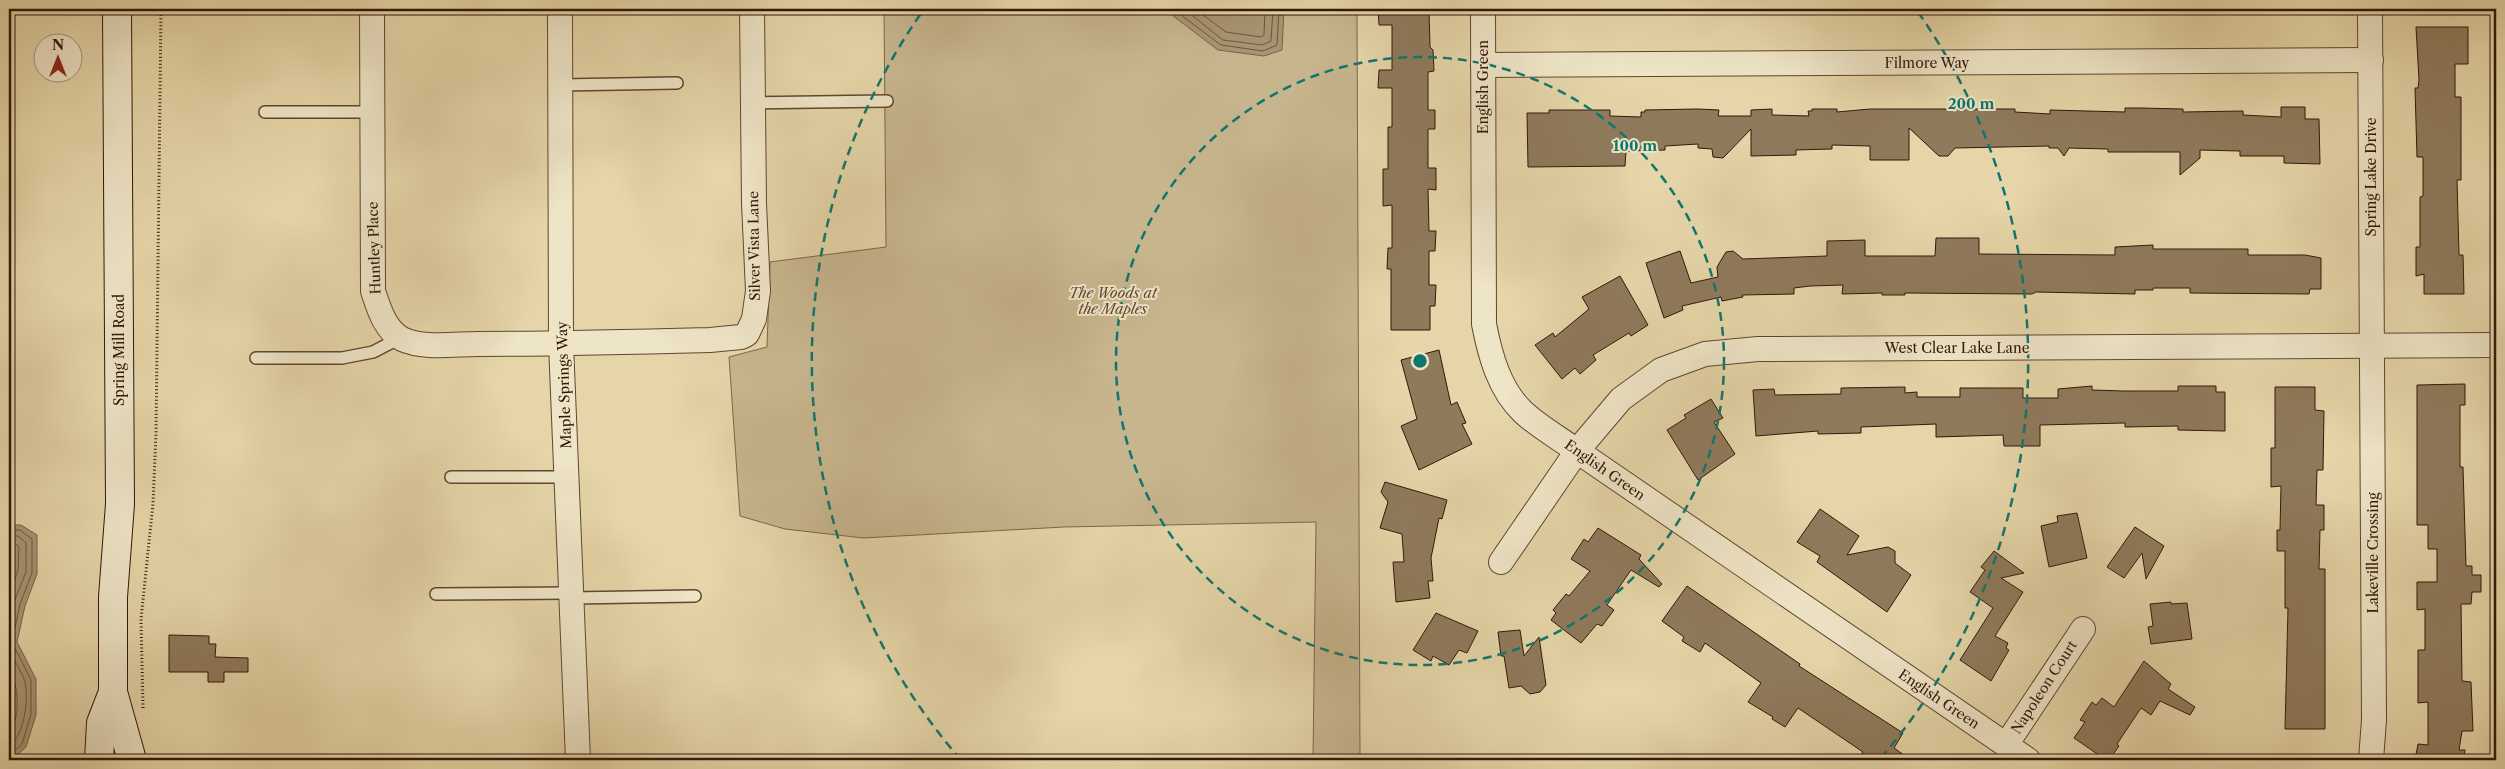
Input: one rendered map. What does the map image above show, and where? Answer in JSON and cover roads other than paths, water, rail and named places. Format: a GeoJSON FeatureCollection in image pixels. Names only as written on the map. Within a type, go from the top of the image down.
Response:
{"type":"FeatureCollection","features":[{"type":"Feature","properties":{"kind":"street","name":"Spring Mill Road"},"geometry":{"type":"LineString","coordinates":[[116,9],[120,504],[113,597],[113,692],[132,760]]}},
{"type":"Feature","properties":{"kind":"street","name":"Huntley Place"},"geometry":{"type":"LineString","coordinates":[[372,9],[373,291],[380,312],[389,328],[400,338]]}},
{"type":"Feature","properties":{"kind":"street","name":"Maple Springs Way"},"geometry":{"type":"LineString","coordinates":[[560,9],[567,478],[578,760]]}},
{"type":"Feature","properties":{"kind":"street","name":"Silver Vista Lane"},"geometry":{"type":"LineString","coordinates":[[566,343],[710,340],[741,337],[747,334],[754,319],[758,291],[754,203],[752,9]]}},
{"type":"Feature","properties":{"kind":"street","name":"English Green"},"geometry":{"type":"LineString","coordinates":[[1483,9],[1484,324],[1490,355],[1504,386],[1523,411],[1577,451],[2028,760]]}},
{"type":"Feature","properties":{"kind":"street","name":"Spring Lake Drive"},"geometry":{"type":"LineString","coordinates":[[2370,9],[2373,345]]}},
{"type":"Feature","properties":{"kind":"street","name":"Filmore Way"},"geometry":{"type":"LineString","coordinates":[[1484,65],[2371,60]]}},
{"type":"Feature","properties":{"kind":"street"},"geometry":{"type":"LineString","coordinates":[[400,338],[414,344],[566,343]]}},
{"type":"Feature","properties":{"kind":"street","name":"Lakeville Crossing"},"geometry":{"type":"LineString","coordinates":[[2371,760],[2374,720],[2373,345]]}},
{"type":"Feature","properties":{"kind":"street","name":"West Clear Lake Lane"},"geometry":{"type":"LineString","coordinates":[[1501,562],[1577,451],[1621,400],[1660,370],[1705,354],[1758,350],[2496,345]]}},
{"type":"Feature","properties":{"kind":"street","name":"Napoleon Court"},"geometry":{"type":"LineString","coordinates":[[2006,745],[2083,629]]}},
{"type":"Feature","properties":{"kind":"street","name":"Spring Mill Road"},"geometry":{"type":"LineString","coordinates":[[99,760],[101,723],[113,692]]}},
{"type":"Feature","properties":{"kind":"lane"},"geometry":{"type":"LineString","coordinates":[[560,85],[677,83]]}},
{"type":"Feature","properties":{"kind":"lane"},"geometry":{"type":"LineString","coordinates":[[753,103],[888,101]]}},
{"type":"Feature","properties":{"kind":"lane"},"geometry":{"type":"LineString","coordinates":[[265,112],[372,112]]}},
{"type":"Feature","properties":{"kind":"lane"},"geometry":{"type":"LineString","coordinates":[[256,358],[342,358],[373,352],[400,338]]}},
{"type":"Feature","properties":{"kind":"lane"},"geometry":{"type":"LineString","coordinates":[[451,478],[567,478]]}},
{"type":"Feature","properties":{"kind":"lane"},"geometry":{"type":"LineString","coordinates":[[436,594],[695,596]]}},
{"type":"Feature","properties":{"kind":"water"},"geometry":{"type":"Polygon","coordinates":[[[1164,9],[1284,9],[1282,50],[1264,56],[1218,50],[1164,9]]]}},
{"type":"Feature","properties":{"kind":"water"},"geometry":{"type":"Polygon","coordinates":[[[9,525],[21,525],[37,535],[37,574],[25,606],[17,642],[36,679],[36,715],[26,747],[12,760],[9,760],[9,525]]]}},
{"type":"Feature","properties":{"kind":"park label","name":"The Woods at the Maples"},"geometry":{"type":"Point","coordinates":[1113,302]}}]}
